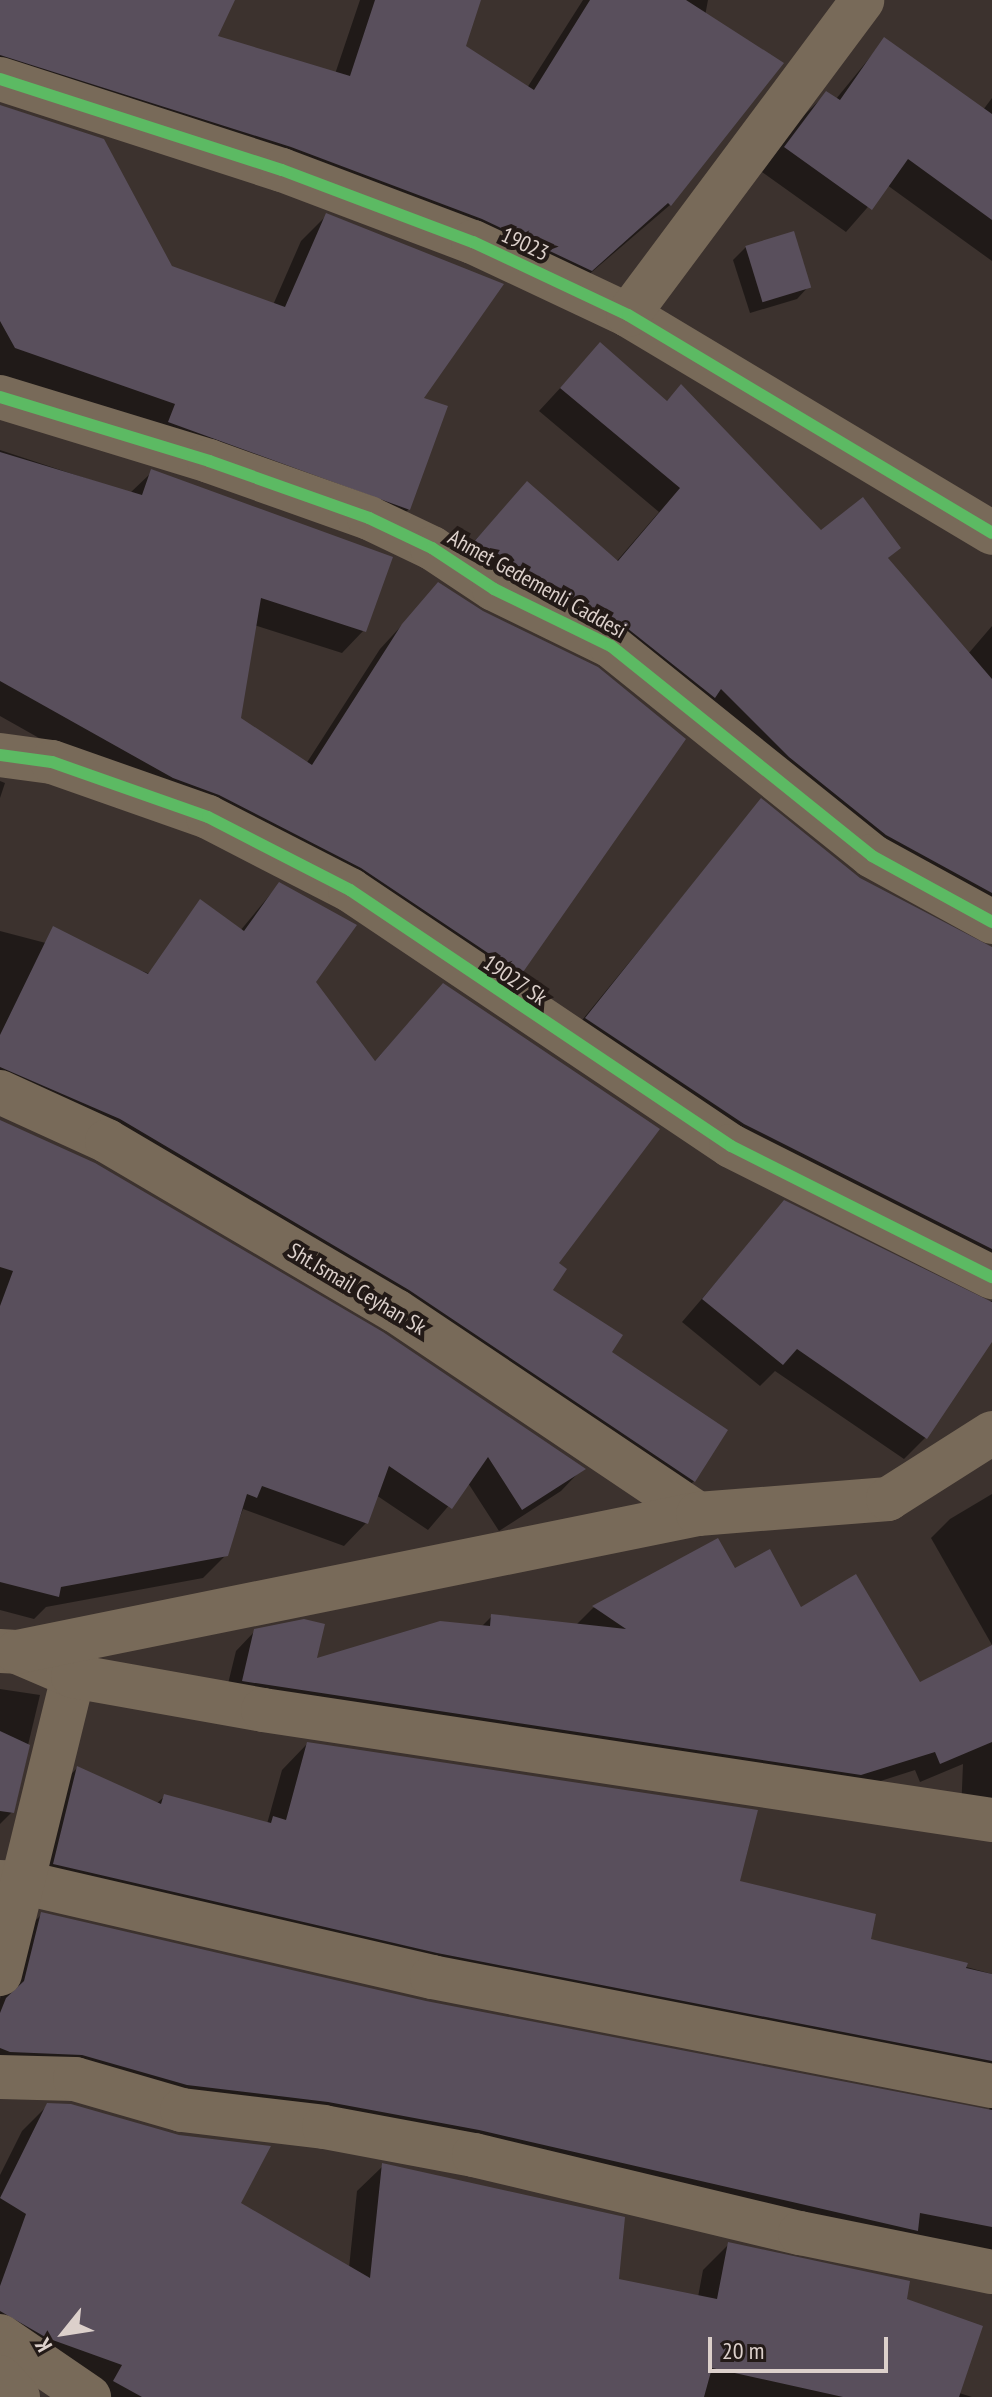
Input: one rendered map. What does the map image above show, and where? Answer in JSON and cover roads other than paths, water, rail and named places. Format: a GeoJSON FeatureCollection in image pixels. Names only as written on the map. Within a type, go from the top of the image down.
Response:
{"type":"FeatureCollection","features":[{"type":"Feature","properties":{"kind":"street"},"geometry":{"type":"LineString","coordinates":[[628,315],[863,0]]}},
{"type":"Feature","properties":{"kind":"street","name":"19023"},"geometry":{"type":"LineString","coordinates":[[0,79],[282,170],[459,236],[628,315],[992,533]]}},
{"type":"Feature","properties":{"kind":"street","name":"Ahmet Gedemenli Caddesi"},"geometry":{"type":"LineString","coordinates":[[0,397],[209,461],[369,518],[432,548],[494,589],[611,646],[872,856],[992,922]]}},
{"type":"Feature","properties":{"kind":"street","name":"19027 Sk"},"geometry":{"type":"LineString","coordinates":[[0,755],[52,762],[208,817],[350,890],[731,1146],[992,1277]]}},
{"type":"Feature","properties":{"kind":"street","name":"Sht.Ismail Ceyhan Sk"},"geometry":{"type":"LineString","coordinates":[[0,1092],[107,1141],[396,1311],[698,1514]]}},
{"type":"Feature","properties":{"kind":"street"},"geometry":{"type":"LineString","coordinates":[[9,1651],[698,1514],[888,1499],[992,1433]]}},
{"type":"Feature","properties":{"kind":"street"},"geometry":{"type":"LineString","coordinates":[[9,1651],[73,1676],[992,1820]]}},
{"type":"Feature","properties":{"kind":"street"},"geometry":{"type":"LineString","coordinates":[[0,1974],[12,1882],[73,1676]]}},
{"type":"Feature","properties":{"kind":"street"},"geometry":{"type":"LineString","coordinates":[[12,1882],[416,1974],[992,2086]]}},
{"type":"Feature","properties":{"kind":"street"},"geometry":{"type":"LineString","coordinates":[[0,2077],[75,2079],[182,2110],[324,2127],[474,2155],[800,2233],[992,2272]]}},
{"type":"Feature","properties":{"kind":"street"},"geometry":{"type":"LineString","coordinates":[[0,2336],[89,2397]]}},
{"type":"Feature","properties":{"kind":"street"},"geometry":{"type":"LineString","coordinates":[[0,2377],[18,2397]]}}]}
